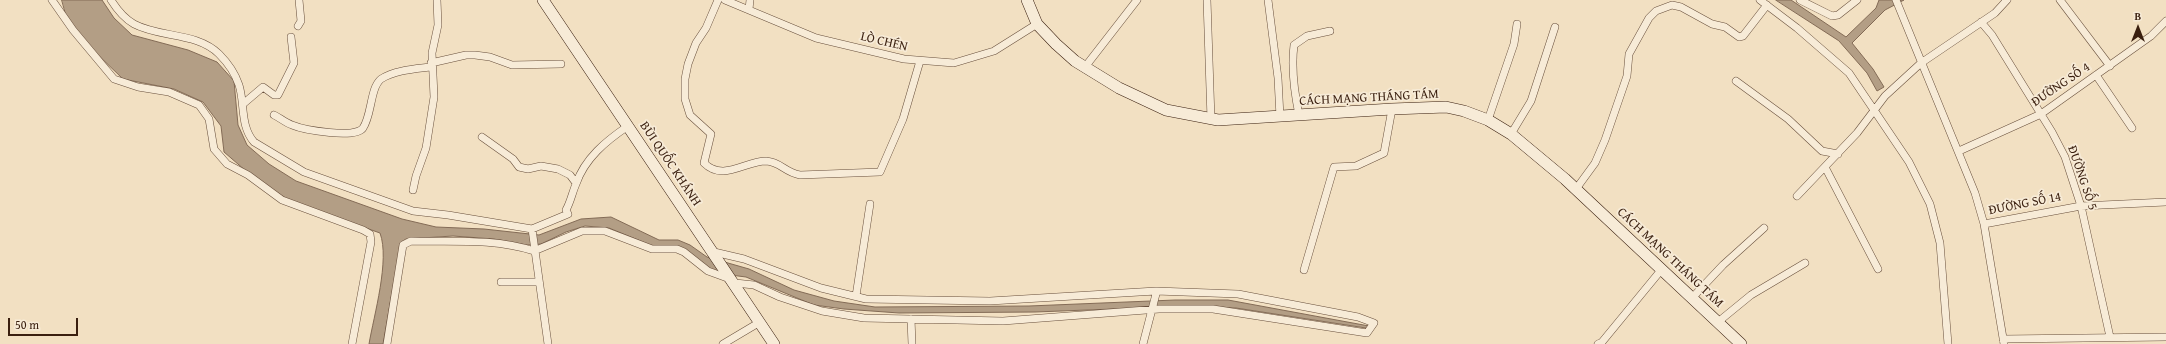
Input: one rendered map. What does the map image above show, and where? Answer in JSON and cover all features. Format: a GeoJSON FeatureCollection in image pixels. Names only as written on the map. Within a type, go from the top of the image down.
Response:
{"type":"FeatureCollection","features":[{"type":"Feature","properties":{"kind":"main road","name":"BÙI QUỐC KHÁNH"},"geometry":{"type":"LineString","coordinates":[[543,0],[734,281],[774,344]]}},
{"type":"Feature","properties":{"kind":"main road","name":"CÁCH MẠNG THÁNG TÁM"},"geometry":{"type":"LineString","coordinates":[[1028,0],[1037,24],[1056,44],[1085,68],[1119,88],[1166,110],[1211,119],[1280,117],[1392,108],[1446,107],[1464,111],[1488,120],[1511,134],[1540,156],[1662,268],[1741,344]]}},
{"type":"Feature","properties":{"kind":"street"},"geometry":{"type":"LineString","coordinates":[[52,0],[73,30],[114,79],[138,86],[169,92],[199,105],[209,119],[214,149],[227,164],[248,175],[282,200],[363,230],[370,234],[371,242],[352,344]]}},
{"type":"Feature","properties":{"kind":"street"},"geometry":{"type":"LineString","coordinates":[[111,0],[132,23],[210,46],[231,68],[239,84],[245,125],[248,135],[254,142],[304,172],[413,211],[532,232],[568,214],[566,210],[571,202],[576,183],[589,160],[602,144],[628,126]]}},
{"type":"Feature","properties":{"kind":"street"},"geometry":{"type":"LineString","coordinates":[[298,26],[301,21],[299,0]]}},
{"type":"Feature","properties":{"kind":"street"},"geometry":{"type":"LineString","coordinates":[[413,190],[416,176],[426,148],[434,97],[435,84],[431,65],[438,25],[437,0]]}},
{"type":"Feature","properties":{"kind":"street"},"geometry":{"type":"LineString","coordinates":[[718,0],[706,28],[696,43],[688,64],[685,79],[685,99],[690,115],[711,134],[704,164],[712,169],[724,172],[765,161],[776,163],[789,173],[800,175],[880,172],[904,119],[920,60]]}},
{"type":"Feature","properties":{"kind":"street","name":"LÒ CHÉN"},"geometry":{"type":"LineString","coordinates":[[726,0],[816,38],[904,60],[954,63],[994,51],[1037,24]]}},
{"type":"Feature","properties":{"kind":"street"},"geometry":{"type":"LineString","coordinates":[[749,10],[750,0]]}},
{"type":"Feature","properties":{"kind":"street"},"geometry":{"type":"LineString","coordinates":[[1085,68],[1100,46],[1137,0]]}},
{"type":"Feature","properties":{"kind":"street"},"geometry":{"type":"LineString","coordinates":[[1207,0],[1211,119]]}},
{"type":"Feature","properties":{"kind":"street"},"geometry":{"type":"LineString","coordinates":[[1268,0],[1278,78],[1280,117]]}},
{"type":"Feature","properties":{"kind":"street"},"geometry":{"type":"LineString","coordinates":[[1800,0],[1832,16],[1838,15],[1858,0]]}},
{"type":"Feature","properties":{"kind":"street"},"geometry":{"type":"LineString","coordinates":[[1896,0],[1975,193],[1984,224],[2004,341],[2166,338]]}},
{"type":"Feature","properties":{"kind":"street"},"geometry":{"type":"LineString","coordinates":[[1797,196],[1857,134],[1886,96],[1921,63],[1981,22],[2008,0]]}},
{"type":"Feature","properties":{"kind":"street"},"geometry":{"type":"LineString","coordinates":[[2060,0],[2110,66]]}},
{"type":"Feature","properties":{"kind":"street"},"geometry":{"type":"LineString","coordinates":[[1576,190],[1595,163],[1606,140],[1628,76],[1630,54],[1649,18],[1656,11],[1672,5],[1681,7],[1712,24],[1725,27],[1739,38],[1743,36],[1764,2],[1797,28],[1849,73],[1910,162],[1930,204],[1940,243],[1948,344]]}},
{"type":"Feature","properties":{"kind":"street","name":"ĐƯỜNG SỐ 4"},"geometry":{"type":"LineString","coordinates":[[1959,152],[2041,114],[2151,36],[2166,21]]}},
{"type":"Feature","properties":{"kind":"street","name":"ĐƯỜNG SỐ 5"},"geometry":{"type":"LineString","coordinates":[[1981,22],[1992,35],[2041,114],[2065,157],[2081,206],[2110,338]]}},
{"type":"Feature","properties":{"kind":"street"},"geometry":{"type":"LineString","coordinates":[[1488,120],[1514,44],[1517,24]]}},
{"type":"Feature","properties":{"kind":"street"},"geometry":{"type":"LineString","coordinates":[[1511,134],[1531,101],[1555,27]]}},
{"type":"Feature","properties":{"kind":"street"},"geometry":{"type":"LineString","coordinates":[[1300,115],[1293,88],[1291,64],[1294,44],[1307,36],[1330,31]]}},
{"type":"Feature","properties":{"kind":"street"},"geometry":{"type":"LineString","coordinates":[[242,104],[263,87],[274,96],[278,95],[294,63],[290,37]]}},
{"type":"Feature","properties":{"kind":"street"},"geometry":{"type":"LineString","coordinates":[[274,114],[292,125],[308,130],[356,132],[363,128],[366,123],[371,110],[374,89],[382,79],[406,71],[475,55],[490,57],[512,64],[561,64]]}},
{"type":"Feature","properties":{"kind":"street"},"geometry":{"type":"LineString","coordinates":[[2096,75],[2132,128]]}},
{"type":"Feature","properties":{"kind":"street"},"geometry":{"type":"LineString","coordinates":[[1736,81],[1788,118],[1822,151],[1838,154]]}},
{"type":"Feature","properties":{"kind":"street"},"geometry":{"type":"LineString","coordinates":[[1304,270],[1334,167],[1356,166],[1384,154],[1392,108]]}},
{"type":"Feature","properties":{"kind":"street"},"geometry":{"type":"LineString","coordinates":[[482,137],[513,159],[519,167],[528,170],[541,166],[558,168],[570,174],[576,183]]}},
{"type":"Feature","properties":{"kind":"street"},"geometry":{"type":"LineString","coordinates":[[1825,167],[1878,269]]}},
{"type":"Feature","properties":{"kind":"street","name":"ĐƯỜNG SỐ 14"},"geometry":{"type":"LineString","coordinates":[[1984,224],[2081,206],[2166,202]]}},
{"type":"Feature","properties":{"kind":"street"},"geometry":{"type":"LineString","coordinates":[[856,296],[870,204]]}},
{"type":"Feature","properties":{"kind":"street"},"geometry":{"type":"LineString","coordinates":[[1692,298],[1723,265],[1764,228]]}},
{"type":"Feature","properties":{"kind":"street"},"geometry":{"type":"LineString","coordinates":[[387,344],[403,246],[406,242],[494,242],[512,244],[534,250],[582,231],[605,231],[652,249],[677,250],[684,252],[708,271],[734,281],[754,284],[780,297],[822,311],[864,318],[1004,321],[1152,309],[1213,309],[1367,333],[1374,323],[1358,318],[1238,294],[1156,290],[990,300],[866,298],[821,288],[750,262],[715,255]]}},
{"type":"Feature","properties":{"kind":"street"},"geometry":{"type":"LineString","coordinates":[[532,232],[548,344]]}},
{"type":"Feature","properties":{"kind":"street"},"geometry":{"type":"LineString","coordinates":[[1718,322],[1751,295],[1805,263]]}},
{"type":"Feature","properties":{"kind":"street"},"geometry":{"type":"LineString","coordinates":[[1598,344],[1602,342],[1662,268]]}},
{"type":"Feature","properties":{"kind":"street"},"geometry":{"type":"LineString","coordinates":[[501,282],[538,282]]}},
{"type":"Feature","properties":{"kind":"street"},"geometry":{"type":"LineString","coordinates":[[1143,344],[1156,294]]}},
{"type":"Feature","properties":{"kind":"street"},"geometry":{"type":"LineString","coordinates":[[911,319],[912,344]]}},
{"type":"Feature","properties":{"kind":"street"},"geometry":{"type":"LineString","coordinates":[[723,344],[760,322]]}},
{"type":"Feature","properties":{"kind":"shaded area"},"geometry":{"type":"Polygon","coordinates":[[[62,0],[102,0],[114,18],[132,35],[188,50],[217,62],[234,81],[238,125],[247,145],[269,164],[296,181],[402,219],[436,227],[484,229],[539,235],[581,219],[611,217],[659,240],[678,240],[690,245],[707,257],[749,269],[794,290],[834,301],[875,307],[1029,306],[1175,300],[1228,300],[1369,326],[1366,328],[1236,308],[1192,306],[1035,312],[899,313],[844,309],[814,305],[746,277],[715,273],[679,247],[655,247],[609,228],[585,226],[566,232],[541,244],[526,245],[494,239],[453,236],[406,239],[401,242],[383,344],[369,344],[382,272],[383,244],[380,233],[290,201],[253,177],[224,152],[221,126],[203,102],[174,89],[123,79],[94,51],[67,19],[62,0]]]}},
{"type":"Feature","properties":{"kind":"shaded area"},"geometry":{"type":"Polygon","coordinates":[[[1776,0],[1791,0],[1846,37],[1876,8],[1879,0],[1904,0],[1885,10],[1852,43],[1873,69],[1884,87],[1877,91],[1867,73],[1839,41],[1776,0]]]}}]}
